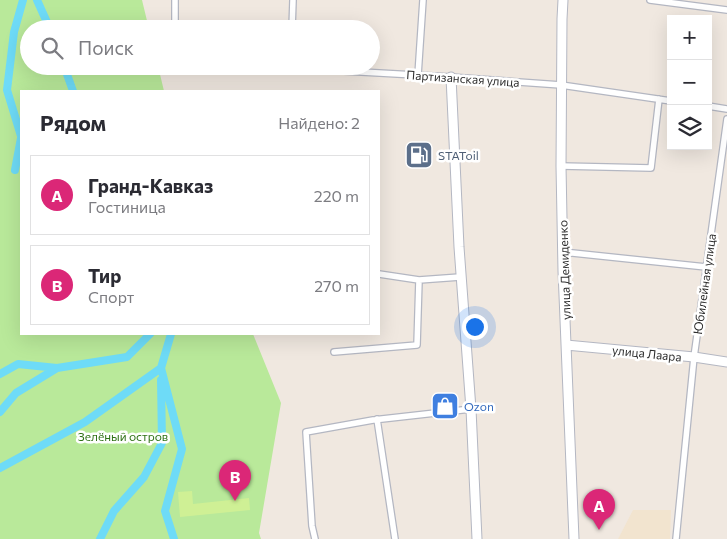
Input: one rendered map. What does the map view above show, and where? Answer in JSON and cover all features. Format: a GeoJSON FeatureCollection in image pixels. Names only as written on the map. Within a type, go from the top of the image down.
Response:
{"type":"FeatureCollection","features":[{"type":"Feature","properties":{"kind":"street"},"geometry":{"type":"LineString","coordinates":[[175,0],[175,20]]}},
{"type":"Feature","properties":{"kind":"street"},"geometry":{"type":"LineString","coordinates":[[292,20],[293,0]]}},
{"type":"Feature","properties":{"kind":"street"},"geometry":{"type":"LineString","coordinates":[[418,75],[423,0]]}},
{"type":"Feature","properties":{"kind":"street","name":"улица Демиденко"},"geometry":{"type":"LineString","coordinates":[[563,0],[561,166],[574,539]]}},
{"type":"Feature","properties":{"kind":"street"},"geometry":{"type":"LineString","coordinates":[[650,0],[727,10]]}},
{"type":"Feature","properties":{"kind":"street","name":"Партизанская улица"},"geometry":{"type":"LineString","coordinates":[[380,73],[561,85],[667,100]]}},
{"type":"Feature","properties":{"kind":"street"},"geometry":{"type":"LineString","coordinates":[[451,77],[460,277],[471,409],[477,539]]}},
{"type":"Feature","properties":{"kind":"street"},"geometry":{"type":"LineString","coordinates":[[561,166],[651,168],[659,99]]}},
{"type":"Feature","properties":{"kind":"street"},"geometry":{"type":"LineString","coordinates":[[712,107],[727,109]]}},
{"type":"Feature","properties":{"kind":"street","name":"Юбилейная улица"},"geometry":{"type":"LineString","coordinates":[[676,539],[694,357],[727,119]]}},
{"type":"Feature","properties":{"kind":"street"},"geometry":{"type":"LineString","coordinates":[[563,252],[706,267]]}},
{"type":"Feature","properties":{"kind":"street"},"geometry":{"type":"LineString","coordinates":[[380,274],[419,280],[460,277]]}},
{"type":"Feature","properties":{"kind":"street"},"geometry":{"type":"LineString","coordinates":[[334,352],[417,346],[419,280]]}},
{"type":"Feature","properties":{"kind":"street","name":"улица Лаара"},"geometry":{"type":"LineString","coordinates":[[566,345],[694,357],[727,362]]}},
{"type":"Feature","properties":{"kind":"street"},"geometry":{"type":"LineString","coordinates":[[315,539],[312,526],[306,432],[377,419],[471,409]]}},
{"type":"Feature","properties":{"kind":"street"},"geometry":{"type":"LineString","coordinates":[[377,419],[395,539]]}},
{"type":"Feature","properties":{"kind":"shaded area"},"geometry":{"type":"Polygon","coordinates":[[[633,510],[671,510],[670,539],[618,539],[633,510]]]}},
{"type":"Feature","properties":{"kind":"green space","name":"Зелёный остров"},"geometry":{"type":"Polygon","coordinates":[[[0,0],[142,0],[147,20],[20,20],[20,75],[160,75],[164,90],[20,90],[20,335],[253,335],[281,403],[259,533],[261,539],[0,539],[0,0]]]}},
{"type":"Feature","properties":{"kind":"green space"},"geometry":{"type":"Polygon","coordinates":[[[192,491],[193,504],[249,498],[250,510],[180,517],[178,492],[192,491]]]}},
{"type":"Feature","properties":{"kind":"waterway"},"geometry":{"type":"LineString","coordinates":[[20,133],[7,90],[14,32],[23,0]]}},
{"type":"Feature","properties":{"kind":"waterway"},"geometry":{"type":"LineString","coordinates":[[37,0],[46,20]]}},
{"type":"Feature","properties":{"kind":"waterway"},"geometry":{"type":"LineString","coordinates":[[67,75],[73,90]]}},
{"type":"Feature","properties":{"kind":"waterway"},"geometry":{"type":"LineString","coordinates":[[15,170],[20,143]]}},
{"type":"Feature","properties":{"kind":"waterway"},"geometry":{"type":"LineString","coordinates":[[0,412],[16,393],[57,368],[127,357],[149,335]]}},
{"type":"Feature","properties":{"kind":"waterway"},"geometry":{"type":"LineString","coordinates":[[171,335],[161,368],[182,449],[165,511],[174,539]]}},
{"type":"Feature","properties":{"kind":"waterway"},"geometry":{"type":"LineString","coordinates":[[0,374],[18,364],[57,368]]}},
{"type":"Feature","properties":{"kind":"waterway"},"geometry":{"type":"LineString","coordinates":[[0,468],[85,422],[161,368]]}},
{"type":"Feature","properties":{"kind":"waterway"},"geometry":{"type":"LineString","coordinates":[[100,539],[114,511],[144,477],[162,443],[161,380]]}},
{"type":"Feature","properties":{"kind":"place","name":"STAToil"},"geometry":{"type":"Point","coordinates":[419,155]}},
{"type":"Feature","properties":{"kind":"place","name":"Ozon"},"geometry":{"type":"Point","coordinates":[445,406]}},
{"type":"Feature","properties":{"kind":"place","name":"Тир"},"geometry":{"type":"Point","coordinates":[235,501]}},
{"type":"Feature","properties":{"kind":"place","name":"Гранд-Кавказ"},"geometry":{"type":"Point","coordinates":[599,530]}}]}
